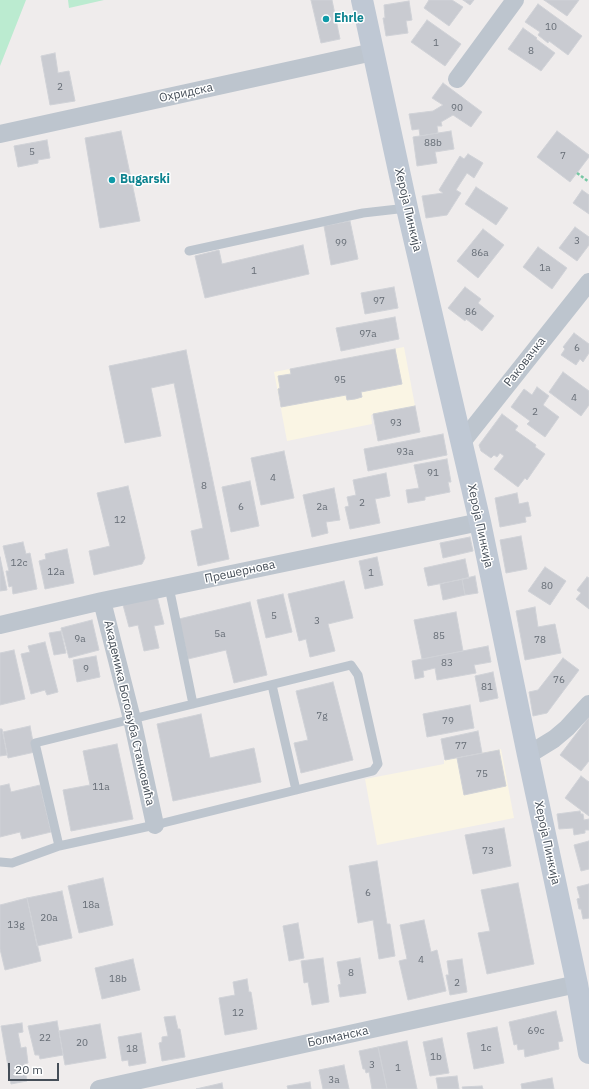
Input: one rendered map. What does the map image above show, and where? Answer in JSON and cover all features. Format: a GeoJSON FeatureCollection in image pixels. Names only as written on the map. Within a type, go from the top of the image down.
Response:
{"type":"FeatureCollection","features":[{"type":"Feature","properties":{"kind":"street","name":"Хероја Пинкија"},"geometry":{"type":"LineString","coordinates":[[362,0],[407,208],[480,522],[577,984],[589,1053]]}},
{"type":"Feature","properties":{"kind":"street"},"geometry":{"type":"LineString","coordinates":[[457,79],[515,0]]}},
{"type":"Feature","properties":{"kind":"street","name":"Охридска"},"geometry":{"type":"LineString","coordinates":[[0,134],[373,52]]}},
{"type":"Feature","properties":{"kind":"street","name":"Раковачка"},"geometry":{"type":"LineString","coordinates":[[462,442],[589,282]]}},
{"type":"Feature","properties":{"kind":"street","name":"Прешернова"},"geometry":{"type":"LineString","coordinates":[[0,626],[102,601],[480,522]]}},
{"type":"Feature","properties":{"kind":"street","name":"Академика Богољуба Станковића"},"geometry":{"type":"LineString","coordinates":[[102,601],[132,719],[155,825]]}},
{"type":"Feature","properties":{"kind":"street"},"geometry":{"type":"LineString","coordinates":[[528,755],[554,739],[567,728],[589,704]]}},
{"type":"Feature","properties":{"kind":"street","name":"Болманска"},"geometry":{"type":"LineString","coordinates":[[98,1089],[577,984]]}},
{"type":"Feature","properties":{"kind":"lane"},"geometry":{"type":"LineString","coordinates":[[189,251],[363,213],[407,208]]}},
{"type":"Feature","properties":{"kind":"lane"},"geometry":{"type":"LineString","coordinates":[[168,587],[193,704]]}},
{"type":"Feature","properties":{"kind":"lane"},"geometry":{"type":"LineString","coordinates":[[0,862],[12,863],[59,846],[155,825],[373,771],[378,764],[358,675],[351,665],[35,743],[59,846]]}},
{"type":"Feature","properties":{"kind":"lane"},"geometry":{"type":"LineString","coordinates":[[272,685],[296,790]]}},
{"type":"Feature","properties":{"kind":"path"},"geometry":{"type":"LineString","coordinates":[[577,173],[589,182]]}},
{"type":"Feature","properties":{"kind":"shaded area"},"geometry":{"type":"Polygon","coordinates":[[[404,347],[415,406],[371,415],[372,424],[287,441],[274,372],[404,347]]]}},
{"type":"Feature","properties":{"kind":"shaded area"},"geometry":{"type":"Polygon","coordinates":[[[501,749],[514,818],[377,845],[365,779],[444,764],[444,760],[501,749]]]}},
{"type":"Feature","properties":{"kind":"green space"},"geometry":{"type":"Polygon","coordinates":[[[0,0],[26,0],[0,66],[0,0]]]}},
{"type":"Feature","properties":{"kind":"green space"},"geometry":{"type":"Polygon","coordinates":[[[68,0],[104,0],[69,8],[68,0]]]}},
{"type":"Feature","properties":{"kind":"building","name":"Ehrle"},"geometry":{"type":"Polygon","coordinates":[[[311,0],[332,0],[340,39],[321,43],[311,0]]]}},
{"type":"Feature","properties":{"kind":"building"},"geometry":{"type":"Polygon","coordinates":[[[429,0],[452,0],[463,7],[449,26],[424,8],[429,0]]]}},
{"type":"Feature","properties":{"kind":"building"},"geometry":{"type":"Polygon","coordinates":[[[463,0],[474,0],[470,5],[463,0]]]}},
{"type":"Feature","properties":{"kind":"building"},"geometry":{"type":"Polygon","coordinates":[[[544,0],[579,0],[567,16],[544,0]]]}},
{"type":"Feature","properties":{"kind":"building"},"geometry":{"type":"Polygon","coordinates":[[[409,1],[412,20],[406,21],[408,33],[386,36],[383,18],[385,18],[384,5],[409,1]]]}},
{"type":"Feature","properties":{"kind":"building"},"geometry":{"type":"Polygon","coordinates":[[[538,4],[582,36],[568,55],[549,41],[548,43],[538,35],[540,32],[525,22],[538,4]]]}},
{"type":"Feature","properties":{"kind":"building"},"geometry":{"type":"Polygon","coordinates":[[[427,20],[461,44],[445,66],[411,42],[427,20]]]}},
{"type":"Feature","properties":{"kind":"building"},"geometry":{"type":"Polygon","coordinates":[[[523,28],[555,53],[541,71],[508,49],[523,28]]]}},
{"type":"Feature","properties":{"kind":"building"},"geometry":{"type":"Polygon","coordinates":[[[55,53],[58,73],[69,71],[75,101],[50,105],[41,56],[55,53]]]}},
{"type":"Feature","properties":{"kind":"building"},"geometry":{"type":"Polygon","coordinates":[[[443,83],[482,112],[471,127],[453,115],[441,122],[442,126],[437,126],[438,133],[420,136],[419,129],[412,130],[409,114],[433,111],[443,105],[432,98],[443,83]]]}},
{"type":"Feature","properties":{"kind":"building","name":"Bugarski"},"geometry":{"type":"Polygon","coordinates":[[[121,131],[140,221],[100,228],[85,138],[121,131]]]}},
{"type":"Feature","properties":{"kind":"building"},"geometry":{"type":"Polygon","coordinates":[[[451,131],[454,149],[435,152],[437,163],[417,166],[413,137],[451,131]]]}},
{"type":"Feature","properties":{"kind":"building"},"geometry":{"type":"Polygon","coordinates":[[[557,131],[589,155],[570,182],[537,157],[557,131]]]}},
{"type":"Feature","properties":{"kind":"building"},"geometry":{"type":"Polygon","coordinates":[[[47,140],[50,158],[38,160],[38,163],[18,167],[14,146],[47,140]]]}},
{"type":"Feature","properties":{"kind":"building"},"geometry":{"type":"Polygon","coordinates":[[[468,154],[483,163],[474,178],[467,173],[456,190],[461,193],[447,215],[426,218],[422,196],[443,193],[439,190],[460,156],[464,159],[468,154]]]}},
{"type":"Feature","properties":{"kind":"building"},"geometry":{"type":"Polygon","coordinates":[[[476,187],[508,208],[496,225],[465,204],[476,187]]]}},
{"type":"Feature","properties":{"kind":"building"},"geometry":{"type":"Polygon","coordinates":[[[582,190],[589,195],[589,214],[573,203],[582,190]]]}},
{"type":"Feature","properties":{"kind":"building"},"geometry":{"type":"Polygon","coordinates":[[[350,221],[358,259],[331,265],[324,226],[350,221]]]}},
{"type":"Feature","properties":{"kind":"building"},"geometry":{"type":"Polygon","coordinates":[[[575,227],[589,237],[589,245],[577,261],[559,248],[575,227]]]}},
{"type":"Feature","properties":{"kind":"building"},"geometry":{"type":"Polygon","coordinates":[[[483,229],[504,245],[478,278],[457,261],[483,229]]]}},
{"type":"Feature","properties":{"kind":"building"},"geometry":{"type":"Polygon","coordinates":[[[303,245],[309,274],[205,298],[195,256],[219,250],[222,264],[303,245]]]}},
{"type":"Feature","properties":{"kind":"building"},"geometry":{"type":"Polygon","coordinates":[[[538,247],[567,268],[552,289],[523,267],[538,247]]]}},
{"type":"Feature","properties":{"kind":"building"},"geometry":{"type":"Polygon","coordinates":[[[394,287],[398,308],[365,314],[361,293],[394,287]]]}},
{"type":"Feature","properties":{"kind":"building"},"geometry":{"type":"Polygon","coordinates":[[[465,287],[481,299],[478,303],[494,316],[482,331],[466,319],[465,321],[448,308],[465,287]]]}},
{"type":"Feature","properties":{"kind":"building"},"geometry":{"type":"Polygon","coordinates":[[[395,317],[399,339],[341,351],[336,328],[395,317]]]}},
{"type":"Feature","properties":{"kind":"building"},"geometry":{"type":"Polygon","coordinates":[[[574,333],[589,344],[589,353],[583,362],[580,359],[576,365],[561,355],[565,349],[563,347],[574,333]]]}},
{"type":"Feature","properties":{"kind":"building"},"geometry":{"type":"Polygon","coordinates":[[[395,349],[402,384],[361,392],[362,397],[355,399],[347,400],[346,395],[281,407],[278,389],[280,388],[278,376],[291,374],[290,369],[395,349]]]}},
{"type":"Feature","properties":{"kind":"building"},"geometry":{"type":"Polygon","coordinates":[[[186,350],[229,559],[198,566],[191,531],[203,528],[174,383],[151,388],[161,436],[125,443],[109,366],[186,350]]]}},
{"type":"Feature","properties":{"kind":"building"},"geometry":{"type":"Polygon","coordinates":[[[563,372],[589,391],[589,405],[581,416],[549,392],[563,372]]]}},
{"type":"Feature","properties":{"kind":"building"},"geometry":{"type":"Polygon","coordinates":[[[537,387],[549,396],[543,405],[559,417],[545,437],[527,424],[530,421],[511,407],[524,389],[532,395],[537,387]]]}},
{"type":"Feature","properties":{"kind":"building"},"geometry":{"type":"Polygon","coordinates":[[[415,406],[420,432],[378,441],[373,414],[415,406]]]}},
{"type":"Feature","properties":{"kind":"building"},"geometry":{"type":"Polygon","coordinates":[[[502,414],[518,426],[515,430],[536,445],[535,447],[545,454],[527,480],[525,478],[518,487],[494,469],[504,456],[500,453],[497,457],[494,455],[491,458],[481,451],[479,445],[502,414]]]}},
{"type":"Feature","properties":{"kind":"building"},"geometry":{"type":"Polygon","coordinates":[[[443,434],[447,455],[368,471],[364,449],[443,434]]]}},
{"type":"Feature","properties":{"kind":"building"},"geometry":{"type":"Polygon","coordinates":[[[284,451],[294,498],[261,505],[251,458],[284,451]]]}},
{"type":"Feature","properties":{"kind":"building"},"geometry":{"type":"Polygon","coordinates":[[[447,459],[451,482],[448,482],[450,492],[425,497],[425,500],[408,503],[406,490],[419,488],[414,465],[447,459]]]}},
{"type":"Feature","properties":{"kind":"building"},"geometry":{"type":"Polygon","coordinates":[[[386,473],[390,496],[375,499],[380,523],[350,529],[345,507],[349,506],[347,497],[356,495],[353,480],[386,473]]]}},
{"type":"Feature","properties":{"kind":"building"},"geometry":{"type":"Polygon","coordinates":[[[250,481],[259,526],[231,532],[222,487],[250,481]]]}},
{"type":"Feature","properties":{"kind":"building"},"geometry":{"type":"Polygon","coordinates":[[[128,486],[145,558],[142,564],[94,575],[89,551],[110,546],[97,493],[128,486]]]}},
{"type":"Feature","properties":{"kind":"building"},"geometry":{"type":"Polygon","coordinates":[[[334,488],[340,520],[326,522],[328,533],[312,537],[303,495],[334,488]]]}},
{"type":"Feature","properties":{"kind":"building"},"geometry":{"type":"Polygon","coordinates":[[[517,493],[519,504],[528,502],[531,516],[525,517],[526,522],[500,527],[495,498],[517,493]]]}},
{"type":"Feature","properties":{"kind":"building"},"geometry":{"type":"Polygon","coordinates":[[[521,536],[527,569],[506,573],[500,540],[521,536]]]}},
{"type":"Feature","properties":{"kind":"building"},"geometry":{"type":"Polygon","coordinates":[[[470,537],[473,551],[443,558],[440,543],[470,537]]]}},
{"type":"Feature","properties":{"kind":"building"},"geometry":{"type":"Polygon","coordinates":[[[23,542],[26,554],[30,553],[37,589],[13,594],[12,586],[9,587],[6,571],[9,571],[3,546],[23,542]]]}},
{"type":"Feature","properties":{"kind":"building"},"geometry":{"type":"Polygon","coordinates":[[[67,549],[74,583],[45,589],[39,561],[46,559],[45,554],[67,549]]]}},
{"type":"Feature","properties":{"kind":"building"},"geometry":{"type":"Polygon","coordinates":[[[0,557],[7,590],[0,591],[0,557]]]}},
{"type":"Feature","properties":{"kind":"building"},"geometry":{"type":"Polygon","coordinates":[[[377,557],[383,585],[365,589],[359,561],[377,557]]]}},
{"type":"Feature","properties":{"kind":"building"},"geometry":{"type":"Polygon","coordinates":[[[465,559],[469,578],[428,586],[424,568],[465,559]]]}},
{"type":"Feature","properties":{"kind":"building"},"geometry":{"type":"Polygon","coordinates":[[[545,567],[566,581],[550,605],[528,591],[545,567]]]}},
{"type":"Feature","properties":{"kind":"building"},"geometry":{"type":"Polygon","coordinates":[[[475,576],[478,593],[465,595],[462,579],[475,576]]]}},
{"type":"Feature","properties":{"kind":"building"},"geometry":{"type":"Polygon","coordinates":[[[587,577],[589,578],[589,609],[576,599],[581,593],[577,590],[587,577]]]}},
{"type":"Feature","properties":{"kind":"building"},"geometry":{"type":"Polygon","coordinates":[[[462,579],[465,595],[443,600],[440,584],[462,579]]]}},
{"type":"Feature","properties":{"kind":"building"},"geometry":{"type":"Polygon","coordinates":[[[344,581],[353,618],[328,624],[335,651],[310,657],[306,639],[299,641],[288,594],[344,581]]]}},
{"type":"Feature","properties":{"kind":"building"},"geometry":{"type":"Polygon","coordinates":[[[283,594],[292,632],[266,638],[257,600],[283,594]]]}},
{"type":"Feature","properties":{"kind":"building"},"geometry":{"type":"Polygon","coordinates":[[[157,596],[164,624],[154,626],[159,648],[144,651],[138,625],[129,627],[123,605],[157,596]]]}},
{"type":"Feature","properties":{"kind":"building"},"geometry":{"type":"Polygon","coordinates":[[[250,602],[267,675],[234,683],[226,650],[188,659],[179,619],[250,602]]]}},
{"type":"Feature","properties":{"kind":"building"},"geometry":{"type":"Polygon","coordinates":[[[535,607],[538,627],[555,624],[561,653],[525,660],[516,611],[535,607]]]}},
{"type":"Feature","properties":{"kind":"building"},"geometry":{"type":"Polygon","coordinates":[[[456,612],[463,651],[422,659],[414,620],[456,612]]]}},
{"type":"Feature","properties":{"kind":"building"},"geometry":{"type":"Polygon","coordinates":[[[92,620],[99,650],[69,658],[61,628],[92,620]]]}},
{"type":"Feature","properties":{"kind":"building"},"geometry":{"type":"Polygon","coordinates":[[[61,631],[66,653],[54,655],[49,633],[61,631]]]}},
{"type":"Feature","properties":{"kind":"building"},"geometry":{"type":"Polygon","coordinates":[[[45,642],[58,692],[47,695],[45,690],[31,694],[21,654],[30,652],[28,646],[45,642]]]}},
{"type":"Feature","properties":{"kind":"building"},"geometry":{"type":"Polygon","coordinates":[[[488,646],[491,662],[474,665],[476,673],[437,680],[435,668],[423,671],[424,677],[415,679],[412,661],[488,646]]]}},
{"type":"Feature","properties":{"kind":"building"},"geometry":{"type":"Polygon","coordinates":[[[14,650],[25,699],[0,705],[0,653],[14,650]]]}},
{"type":"Feature","properties":{"kind":"building"},"geometry":{"type":"Polygon","coordinates":[[[96,656],[100,677],[77,682],[73,660],[96,656]]]}},
{"type":"Feature","properties":{"kind":"building"},"geometry":{"type":"Polygon","coordinates":[[[563,658],[579,670],[547,713],[533,716],[529,692],[538,690],[563,658]]]}},
{"type":"Feature","properties":{"kind":"building"},"geometry":{"type":"Polygon","coordinates":[[[493,672],[498,698],[480,702],[475,676],[493,672]]]}},
{"type":"Feature","properties":{"kind":"building"},"geometry":{"type":"Polygon","coordinates":[[[333,682],[353,760],[301,773],[294,743],[308,740],[296,691],[333,682]]]}},
{"type":"Feature","properties":{"kind":"building"},"geometry":{"type":"Polygon","coordinates":[[[470,705],[474,728],[427,737],[423,714],[470,705]]]}},
{"type":"Feature","properties":{"kind":"building"},"geometry":{"type":"Polygon","coordinates":[[[201,714],[210,758],[254,748],[261,782],[173,801],[157,724],[201,714]]]}},
{"type":"Feature","properties":{"kind":"building"},"geometry":{"type":"Polygon","coordinates":[[[589,717],[589,761],[581,771],[560,755],[589,717]]]}},
{"type":"Feature","properties":{"kind":"building"},"geometry":{"type":"Polygon","coordinates":[[[30,726],[35,752],[8,758],[3,732],[30,726]]]}},
{"type":"Feature","properties":{"kind":"building"},"geometry":{"type":"Polygon","coordinates":[[[0,729],[2,729],[7,755],[0,756],[0,729]]]}},
{"type":"Feature","properties":{"kind":"building"},"geometry":{"type":"Polygon","coordinates":[[[478,731],[482,753],[445,760],[441,739],[478,731]]]}},
{"type":"Feature","properties":{"kind":"building"},"geometry":{"type":"Polygon","coordinates":[[[117,744],[133,819],[71,831],[63,790],[90,785],[83,751],[117,744]]]}},
{"type":"Feature","properties":{"kind":"building"},"geometry":{"type":"Polygon","coordinates":[[[499,750],[506,786],[464,795],[457,758],[499,750]]]}},
{"type":"Feature","properties":{"kind":"building"},"geometry":{"type":"Polygon","coordinates":[[[581,776],[589,782],[589,816],[565,798],[581,776]]]}},
{"type":"Feature","properties":{"kind":"building"},"geometry":{"type":"Polygon","coordinates":[[[9,784],[11,792],[40,785],[51,832],[22,839],[20,832],[0,837],[0,786],[9,784]]]}},
{"type":"Feature","properties":{"kind":"building"},"geometry":{"type":"Polygon","coordinates":[[[580,811],[581,814],[583,814],[584,820],[589,819],[589,830],[585,830],[585,833],[574,835],[573,828],[559,829],[557,814],[580,811]]]}},
{"type":"Feature","properties":{"kind":"building"},"geometry":{"type":"Polygon","coordinates":[[[504,828],[511,866],[473,874],[465,835],[504,828]]]}},
{"type":"Feature","properties":{"kind":"building"},"geometry":{"type":"Polygon","coordinates":[[[589,841],[589,869],[581,871],[574,845],[589,841]]]}},
{"type":"Feature","properties":{"kind":"building"},"geometry":{"type":"Polygon","coordinates":[[[377,861],[387,924],[390,924],[395,956],[379,959],[373,920],[358,923],[349,866],[377,861]]]}},
{"type":"Feature","properties":{"kind":"building"},"geometry":{"type":"Polygon","coordinates":[[[103,878],[113,925],[79,933],[68,886],[103,878]]]}},
{"type":"Feature","properties":{"kind":"building"},"geometry":{"type":"Polygon","coordinates":[[[518,883],[534,964],[487,974],[478,933],[490,931],[481,890],[518,883]]]}},
{"type":"Feature","properties":{"kind":"building"},"geometry":{"type":"Polygon","coordinates":[[[589,884],[589,918],[583,919],[577,899],[580,898],[577,887],[589,884]]]}},
{"type":"Feature","properties":{"kind":"building"},"geometry":{"type":"Polygon","coordinates":[[[62,891],[72,938],[37,946],[27,898],[62,891]]]}},
{"type":"Feature","properties":{"kind":"building"},"geometry":{"type":"Polygon","coordinates":[[[27,898],[41,961],[5,970],[0,949],[0,905],[27,898]]]}},
{"type":"Feature","properties":{"kind":"building"},"geometry":{"type":"Polygon","coordinates":[[[424,920],[431,952],[437,950],[446,991],[408,1000],[399,961],[407,959],[400,925],[424,920]]]}},
{"type":"Feature","properties":{"kind":"building"},"geometry":{"type":"Polygon","coordinates":[[[298,923],[304,958],[289,961],[283,926],[298,923]]]}},
{"type":"Feature","properties":{"kind":"building"},"geometry":{"type":"Polygon","coordinates":[[[323,958],[329,1002],[312,1005],[308,982],[304,983],[301,961],[323,958]]]}},
{"type":"Feature","properties":{"kind":"building"},"geometry":{"type":"Polygon","coordinates":[[[360,958],[366,993],[340,997],[338,985],[341,984],[337,962],[360,958]]]}},
{"type":"Feature","properties":{"kind":"building"},"geometry":{"type":"Polygon","coordinates":[[[133,959],[140,990],[102,999],[95,968],[133,959]]]}},
{"type":"Feature","properties":{"kind":"building"},"geometry":{"type":"Polygon","coordinates":[[[462,959],[467,992],[450,995],[446,975],[449,975],[447,961],[462,959]]]}},
{"type":"Feature","properties":{"kind":"building"},"geometry":{"type":"Polygon","coordinates":[[[247,979],[249,992],[251,992],[257,1029],[225,1035],[219,998],[235,995],[233,982],[247,979]]]}},
{"type":"Feature","properties":{"kind":"building"},"geometry":{"type":"Polygon","coordinates":[[[556,1011],[563,1041],[558,1042],[559,1049],[525,1057],[524,1049],[518,1050],[517,1044],[514,1045],[509,1022],[556,1011]]]}},
{"type":"Feature","properties":{"kind":"building"},"geometry":{"type":"Polygon","coordinates":[[[175,1016],[178,1029],[180,1029],[185,1057],[162,1061],[159,1043],[162,1042],[162,1037],[168,1036],[164,1017],[175,1016]]]}},
{"type":"Feature","properties":{"kind":"building"},"geometry":{"type":"Polygon","coordinates":[[[57,1021],[63,1055],[40,1059],[39,1055],[35,1055],[28,1026],[57,1021]]]}},
{"type":"Feature","properties":{"kind":"building"},"geometry":{"type":"Polygon","coordinates":[[[22,1023],[23,1032],[18,1033],[21,1048],[26,1047],[28,1063],[24,1064],[27,1081],[11,1084],[1,1026],[22,1023]]]}},
{"type":"Feature","properties":{"kind":"building"},"geometry":{"type":"Polygon","coordinates":[[[100,1024],[106,1058],[65,1065],[59,1031],[100,1024]]]}},
{"type":"Feature","properties":{"kind":"building"},"geometry":{"type":"Polygon","coordinates":[[[497,1027],[504,1063],[474,1069],[467,1033],[497,1027]]]}},
{"type":"Feature","properties":{"kind":"building"},"geometry":{"type":"Polygon","coordinates":[[[141,1033],[146,1063],[129,1066],[128,1060],[122,1061],[118,1037],[141,1033]]]}},
{"type":"Feature","properties":{"kind":"building"},"geometry":{"type":"Polygon","coordinates":[[[442,1038],[449,1073],[430,1076],[423,1042],[442,1038]]]}},
{"type":"Feature","properties":{"kind":"building"},"geometry":{"type":"Polygon","coordinates":[[[407,1041],[417,1089],[387,1089],[378,1047],[407,1041]]]}},
{"type":"Feature","properties":{"kind":"building"},"geometry":{"type":"Polygon","coordinates":[[[378,1047],[387,1089],[372,1089],[369,1072],[366,1073],[365,1069],[363,1069],[359,1051],[378,1047]]]}},
{"type":"Feature","properties":{"kind":"building"},"geometry":{"type":"Polygon","coordinates":[[[344,1065],[349,1089],[323,1089],[319,1070],[344,1065]]]}},
{"type":"Feature","properties":{"kind":"building"},"geometry":{"type":"Polygon","coordinates":[[[457,1076],[459,1089],[438,1089],[436,1078],[457,1076]]]}},
{"type":"Feature","properties":{"kind":"building"},"geometry":{"type":"Polygon","coordinates":[[[552,1078],[554,1089],[522,1089],[521,1084],[552,1078]]]}},
{"type":"Feature","properties":{"kind":"building"},"geometry":{"type":"Polygon","coordinates":[[[310,1082],[311,1089],[288,1089],[287,1086],[310,1082]]]}},
{"type":"Feature","properties":{"kind":"building"},"geometry":{"type":"Polygon","coordinates":[[[222,1083],[223,1089],[196,1089],[222,1083]]]}},
{"type":"Feature","properties":{"kind":"building"},"geometry":{"type":"Polygon","coordinates":[[[482,1086],[483,1089],[463,1089],[462,1087],[482,1086]]]}},
{"type":"Feature","properties":{"kind":"place","name":"Ehrle"},"geometry":{"type":"Point","coordinates":[326,19]}},
{"type":"Feature","properties":{"kind":"place","name":"Bugarski"},"geometry":{"type":"Point","coordinates":[112,180]}}]}
